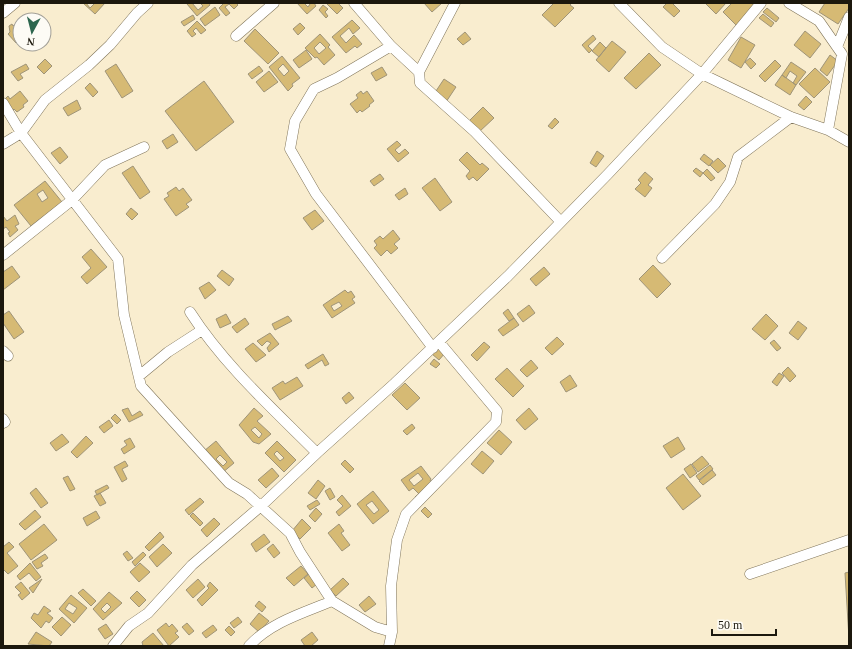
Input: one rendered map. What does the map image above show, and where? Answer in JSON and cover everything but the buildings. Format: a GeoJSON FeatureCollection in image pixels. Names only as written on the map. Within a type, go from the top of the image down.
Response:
{"type":"FeatureCollection","features":[{"type":"Feature","properties":{"kind":"street"},"geometry":{"type":"LineString","coordinates":[[3,13],[15,3]]}},
{"type":"Feature","properties":{"kind":"street"},"geometry":{"type":"LineString","coordinates":[[3,144],[21,133],[45,100],[105,50],[137,13],[148,3]]}},
{"type":"Feature","properties":{"kind":"street"},"geometry":{"type":"LineString","coordinates":[[236,36],[274,3]]}},
{"type":"Feature","properties":{"kind":"street"},"geometry":{"type":"LineString","coordinates":[[354,3],[391,46],[419,72]]}},
{"type":"Feature","properties":{"kind":"street"},"geometry":{"type":"LineString","coordinates":[[455,3],[419,72],[420,84],[475,132],[561,222]]}},
{"type":"Feature","properties":{"kind":"street"},"geometry":{"type":"LineString","coordinates":[[619,3],[662,47],[702,74],[791,117],[828,130],[849,142]]}},
{"type":"Feature","properties":{"kind":"street"},"geometry":{"type":"LineString","coordinates":[[113,646],[129,626],[148,613],[192,565],[261,506],[436,345],[561,222],[702,74],[761,3]]}},
{"type":"Feature","properties":{"kind":"street"},"geometry":{"type":"LineString","coordinates":[[794,5],[820,22],[842,54],[828,130]]}},
{"type":"Feature","properties":{"kind":"street"},"geometry":{"type":"LineString","coordinates":[[837,47],[849,17]]}},
{"type":"Feature","properties":{"kind":"street"},"geometry":{"type":"LineString","coordinates":[[389,646],[392,632],[391,586],[397,540],[406,514],[496,422],[497,411],[436,345],[316,194],[290,149],[295,121],[314,89],[337,78],[391,46]]}},
{"type":"Feature","properties":{"kind":"street"},"geometry":{"type":"LineString","coordinates":[[3,103],[21,133],[118,259],[124,315],[141,386],[229,483],[247,494],[290,533],[300,552],[332,601],[375,627],[392,632]]}},
{"type":"Feature","properties":{"kind":"street"},"geometry":{"type":"LineString","coordinates":[[662,258],[715,204],[730,182],[738,157],[791,117]]}},
{"type":"Feature","properties":{"kind":"street"},"geometry":{"type":"LineString","coordinates":[[3,255],[72,200],[105,165],[144,147]]}},
{"type":"Feature","properties":{"kind":"street"},"geometry":{"type":"LineString","coordinates":[[190,312],[202,330],[252,388],[317,453]]}},
{"type":"Feature","properties":{"kind":"street"},"geometry":{"type":"LineString","coordinates":[[139,376],[168,352],[202,330]]}},
{"type":"Feature","properties":{"kind":"street"},"geometry":{"type":"LineString","coordinates":[[3,419],[5,422],[3,423]]}},
{"type":"Feature","properties":{"kind":"street"},"geometry":{"type":"LineString","coordinates":[[750,574],[849,540]]}},
{"type":"Feature","properties":{"kind":"street"},"geometry":{"type":"LineString","coordinates":[[249,646],[257,637],[276,624],[332,601]]}}]}
